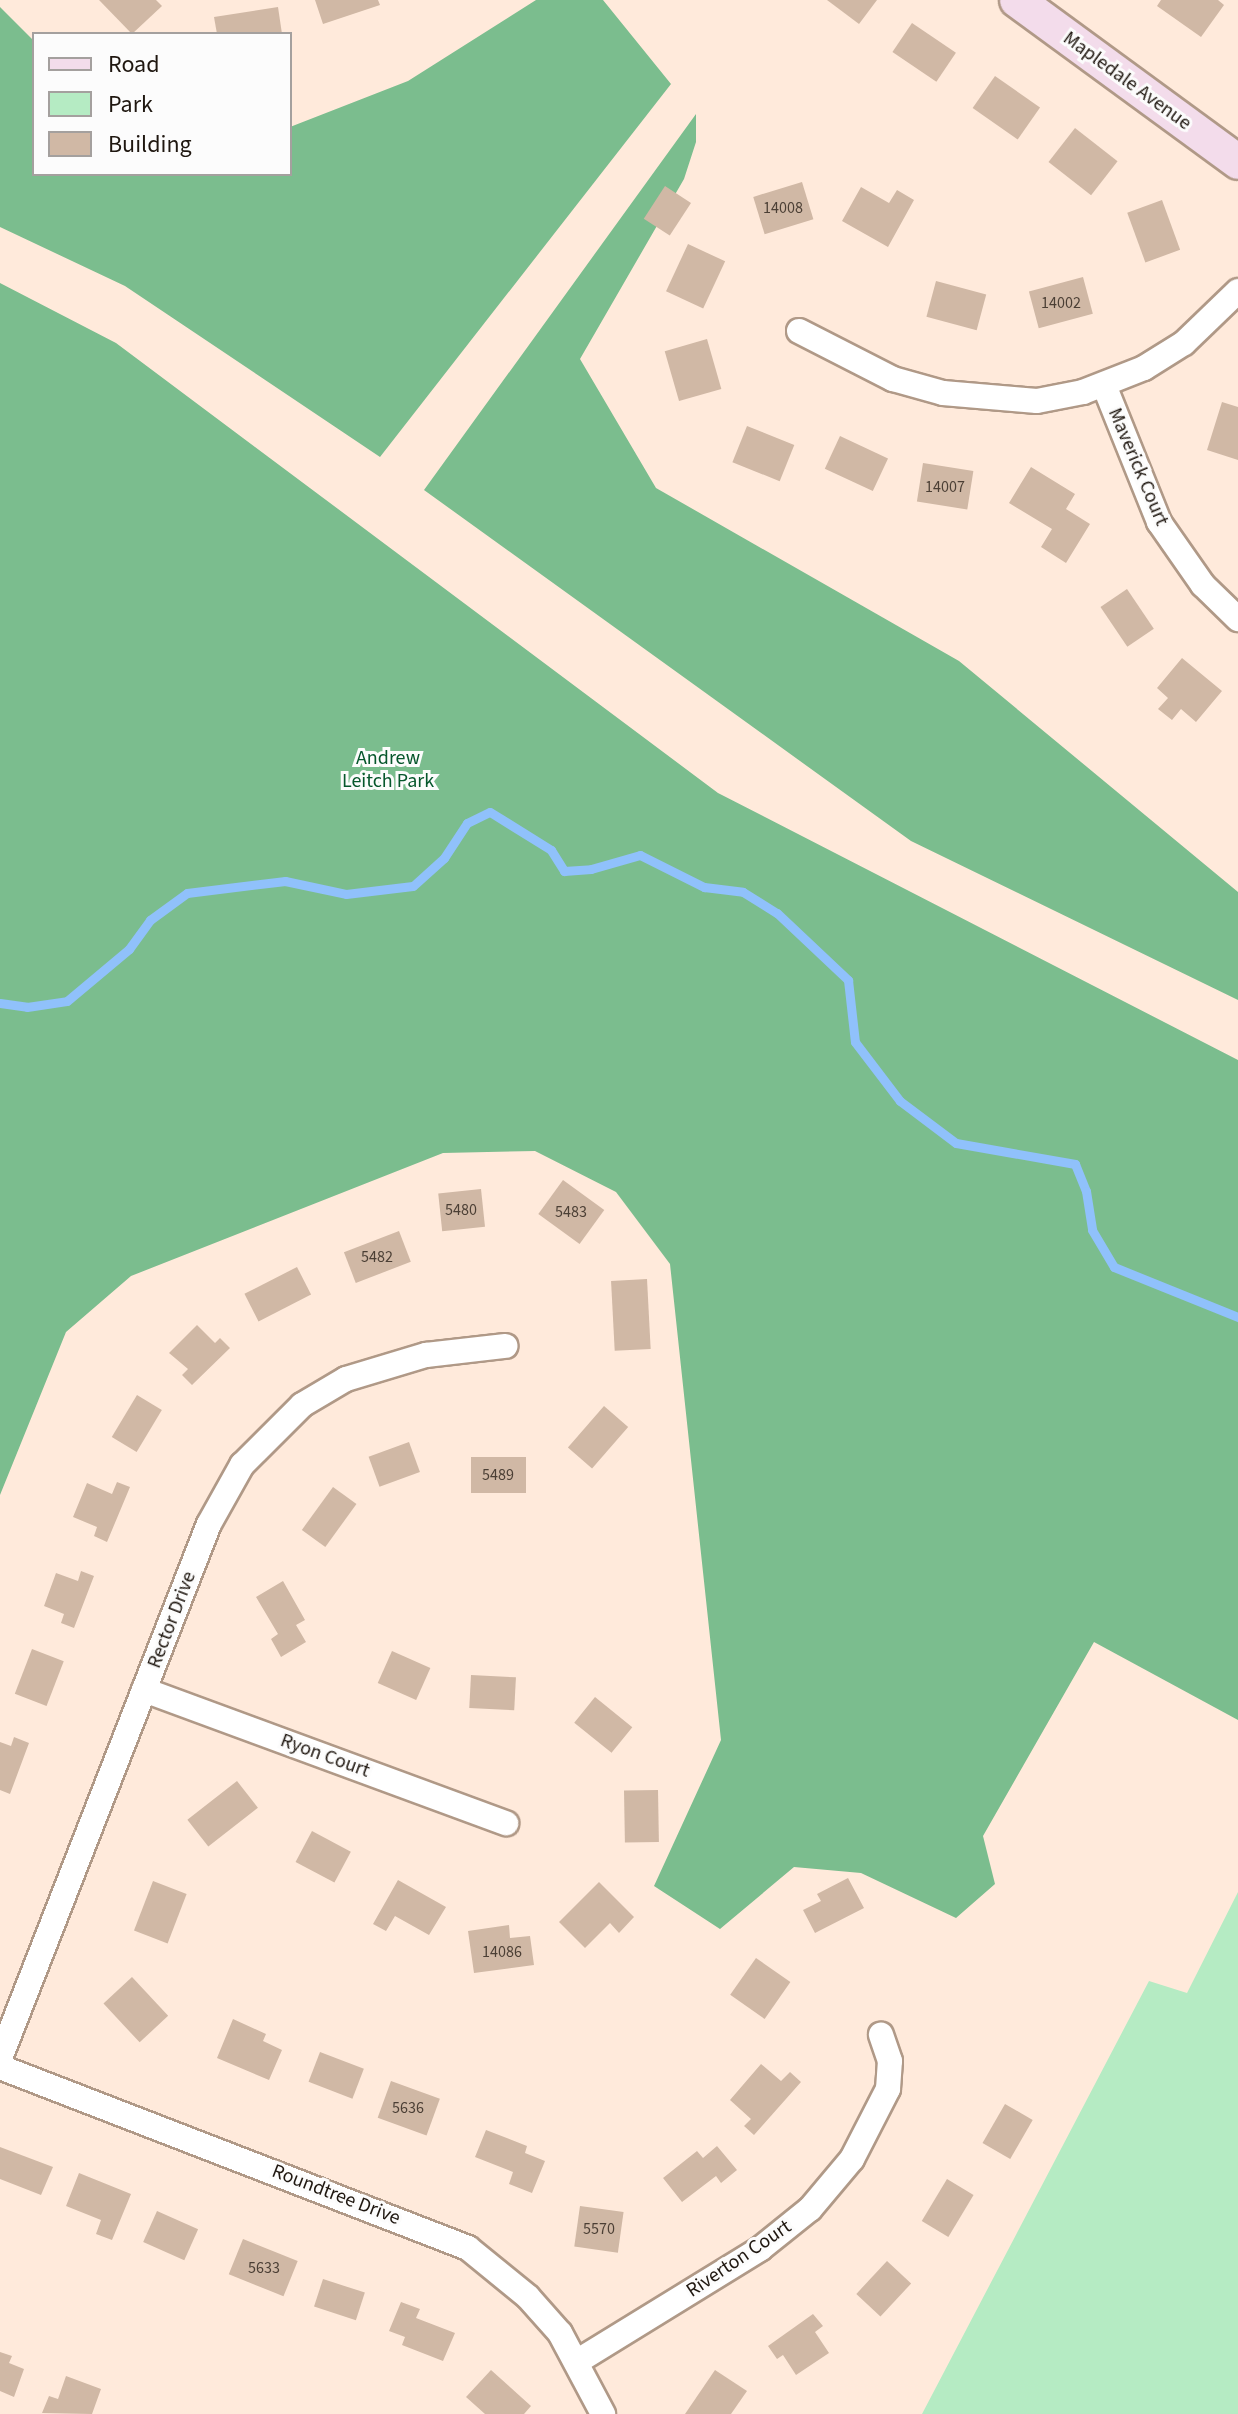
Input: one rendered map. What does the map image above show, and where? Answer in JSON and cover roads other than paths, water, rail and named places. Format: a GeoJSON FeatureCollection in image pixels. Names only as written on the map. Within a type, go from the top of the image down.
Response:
{"type":"FeatureCollection","features":[{"type":"Feature","properties":{"kind":"street","name":"Mapledale Avenue"},"geometry":{"type":"LineString","coordinates":[[1017,0],[1238,162]]}},
{"type":"Feature","properties":{"kind":"street"},"geometry":{"type":"LineString","coordinates":[[799,331],[844,358],[943,393],[1037,401],[1104,385],[1184,343],[1238,291]]}},
{"type":"Feature","properties":{"kind":"street","name":"Maverick Court"},"geometry":{"type":"LineString","coordinates":[[1104,385],[1159,522],[1203,585],[1238,619]]}},
{"type":"Feature","properties":{"kind":"street","name":"Rector Drive"},"geometry":{"type":"LineString","coordinates":[[0,2058],[209,1524],[230,1483],[267,1437],[325,1390],[364,1372],[426,1355],[505,1346]]}},
{"type":"Feature","properties":{"kind":"street","name":"Ryon Court"},"geometry":{"type":"LineString","coordinates":[[144,1690],[506,1823]]}},
{"type":"Feature","properties":{"kind":"street","name":"Riverton Court"},"geometry":{"type":"LineString","coordinates":[[578,2361],[760,2249],[810,2209],[852,2159],[888,2089],[890,2061],[881,2035]]}},
{"type":"Feature","properties":{"kind":"street","name":"Roundtree Drive"},"geometry":{"type":"LineString","coordinates":[[0,2067],[468,2248],[528,2297],[578,2361],[603,2414]]}},
{"type":"Feature","properties":{"kind":"waterway"},"geometry":{"type":"LineString","coordinates":[[0,1003],[27,1007],[67,1001],[129,949],[150,920],[187,893],[285,881],[346,894],[413,886],[444,858],[467,823],[490,812],[551,850],[564,871],[591,869],[640,855],[704,887],[743,892],[777,913],[848,980],[855,1042],[900,1101],[956,1143],[1075,1164],[1086,1191],[1092,1230],[1114,1267],[1238,1317]]}},
{"type":"Feature","properties":{"kind":"park label","name":"Andrew Leitch Park"},"geometry":{"type":"Point","coordinates":[388,770]}}]}
